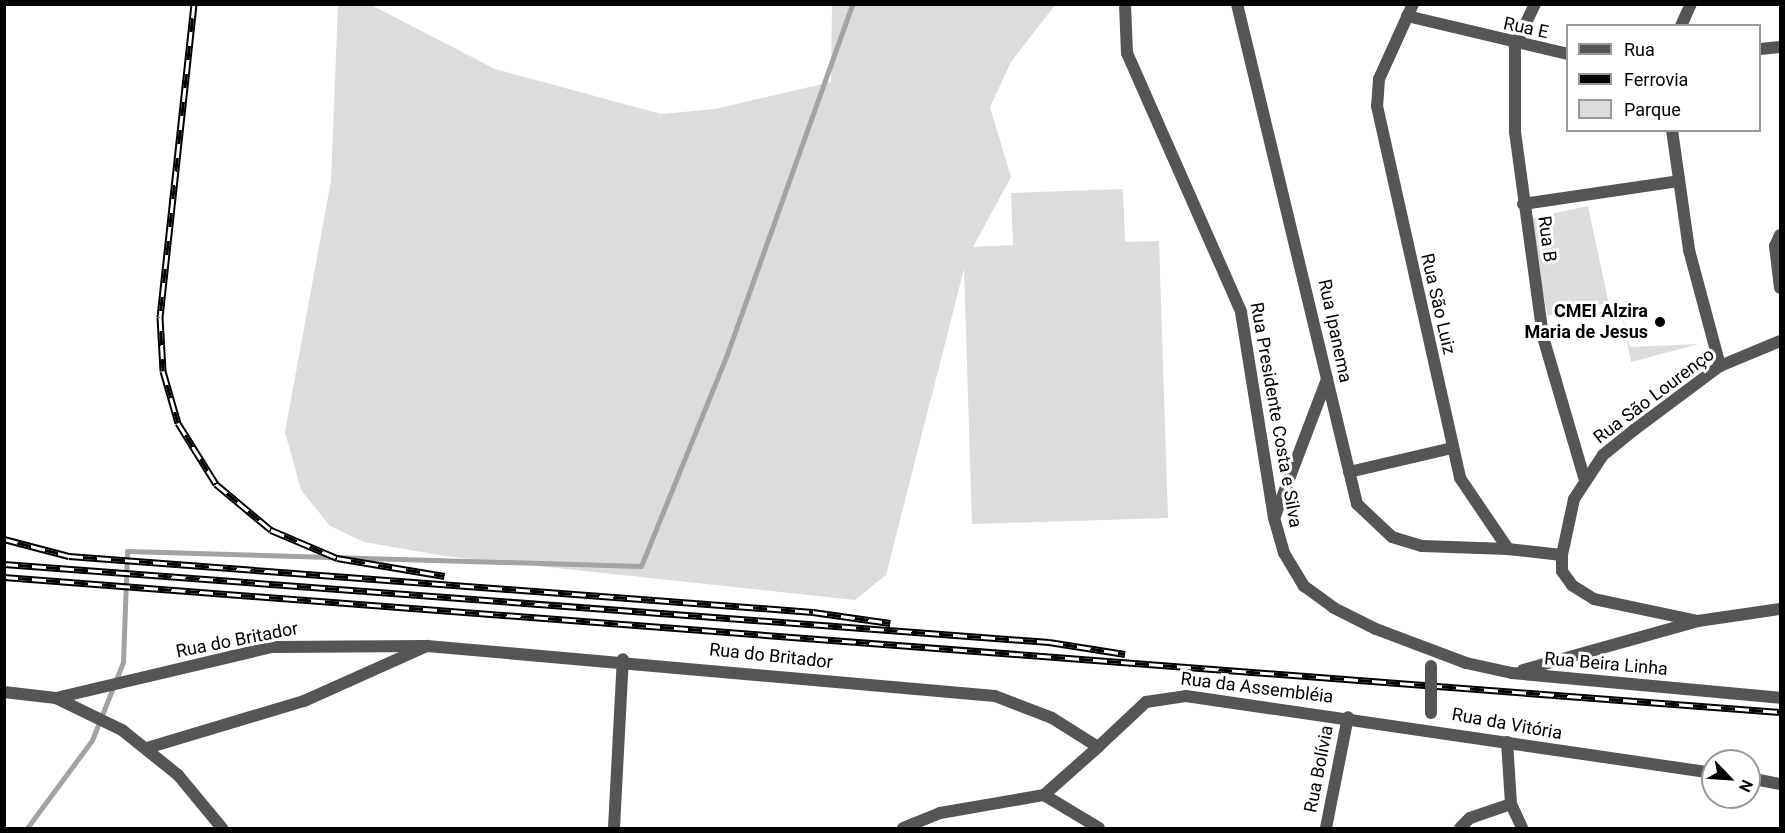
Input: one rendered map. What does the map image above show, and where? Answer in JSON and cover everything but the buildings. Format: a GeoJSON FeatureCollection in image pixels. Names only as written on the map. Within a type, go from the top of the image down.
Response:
{"type":"FeatureCollection","features":[{"type":"Feature","properties":{"kind":"street","name":"Rua Presidente Costa e Silva"},"geometry":{"type":"LineString","coordinates":[[1125,4],[1127,53],[1241,312],[1274,518],[1284,553],[1304,586],[1334,608],[1376,629],[1431,651]]}},
{"type":"Feature","properties":{"kind":"street","name":"Rua Ipanema"},"geometry":{"type":"LineString","coordinates":[[1237,4],[1357,504],[1392,537],[1422,546],[1508,549]]}},
{"type":"Feature","properties":{"kind":"street","name":"Rua B"},"geometry":{"type":"LineString","coordinates":[[1534,4],[1515,46],[1515,132],[1523,204],[1543,337],[1584,477]]}},
{"type":"Feature","properties":{"kind":"street"},"geometry":{"type":"LineString","coordinates":[[1682,24],[1691,4]]}},
{"type":"Feature","properties":{"kind":"street","name":"Rua E"},"geometry":{"type":"LineString","coordinates":[[1410,10],[1515,46],[1566,54]]}},
{"type":"Feature","properties":{"kind":"street","name":"Rua São Luiz"},"geometry":{"type":"LineString","coordinates":[[1410,10],[1379,79],[1377,106],[1452,448],[1473,503],[1508,549]]}},
{"type":"Feature","properties":{"kind":"street"},"geometry":{"type":"LineString","coordinates":[[1761,49],[1780,47]]}},
{"type":"Feature","properties":{"kind":"street"},"geometry":{"type":"LineString","coordinates":[[1672,132],[1689,250],[1720,366]]}},
{"type":"Feature","properties":{"kind":"street"},"geometry":{"type":"LineString","coordinates":[[1523,204],[1678,181]]}},
{"type":"Feature","properties":{"kind":"street"},"geometry":{"type":"LineString","coordinates":[[1780,235],[1775,246],[1780,288]]}},
{"type":"Feature","properties":{"kind":"street","name":"Rua São Lourenço"},"geometry":{"type":"LineString","coordinates":[[1562,555],[1584,477],[1603,454],[1720,366],[1780,341]]}},
{"type":"Feature","properties":{"kind":"street"},"geometry":{"type":"LineString","coordinates":[[1274,518],[1327,380]]}},
{"type":"Feature","properties":{"kind":"street"},"geometry":{"type":"LineString","coordinates":[[1349,472],[1452,448]]}},
{"type":"Feature","properties":{"kind":"street"},"geometry":{"type":"LineString","coordinates":[[1508,549],[1562,555],[1562,571],[1594,600],[1698,621]]}},
{"type":"Feature","properties":{"kind":"street"},"geometry":{"type":"LineString","coordinates":[[1512,673],[1698,621],[1780,609]]}},
{"type":"Feature","properties":{"kind":"street","name":"Rua do Britador"},"geometry":{"type":"LineString","coordinates":[[147,748],[304,701],[428,646]]}},
{"type":"Feature","properties":{"kind":"street","name":"Rua do Britador"},"geometry":{"type":"LineString","coordinates":[[56,698],[273,647],[428,646],[623,659],[995,696],[1044,714],[1098,747]]}},
{"type":"Feature","properties":{"kind":"street","name":"Rua Beira Linha"},"geometry":{"type":"LineString","coordinates":[[1431,651],[1512,673],[1780,698]]}},
{"type":"Feature","properties":{"kind":"street","name":"Rua da Vitória"},"geometry":{"type":"LineString","coordinates":[[1431,651],[1431,729],[1701,770]]}},
{"type":"Feature","properties":{"kind":"street"},"geometry":{"type":"LineString","coordinates":[[614,828],[623,659]]}},
{"type":"Feature","properties":{"kind":"street"},"geometry":{"type":"LineString","coordinates":[[4,692],[56,698],[147,748],[222,828]]}},
{"type":"Feature","properties":{"kind":"street","name":"Rua da Assembléia"},"geometry":{"type":"LineString","coordinates":[[1044,795],[1146,702],[1162,696],[1348,717],[1431,729]]}},
{"type":"Feature","properties":{"kind":"street","name":"Rua Bolívia"},"geometry":{"type":"LineString","coordinates":[[1326,828],[1348,717]]}},
{"type":"Feature","properties":{"kind":"street"},"geometry":{"type":"LineString","coordinates":[[1507,742],[1511,804],[1522,828]]}},
{"type":"Feature","properties":{"kind":"street"},"geometry":{"type":"LineString","coordinates":[[1761,780],[1780,784]]}},
{"type":"Feature","properties":{"kind":"street"},"geometry":{"type":"LineString","coordinates":[[903,828],[940,813],[1044,795],[1099,828]]}},
{"type":"Feature","properties":{"kind":"street"},"geometry":{"type":"LineString","coordinates":[[1460,828],[1470,818],[1511,804]]}},
{"type":"Feature","properties":{"kind":"green space"},"geometry":{"type":"Polygon","coordinates":[[[338,5],[371,5],[495,69],[661,114],[715,109],[831,82],[832,5],[1055,5],[1011,62],[990,107],[1011,177],[973,247],[1013,245],[1011,193],[1123,189],[1125,242],[1159,241],[1168,518],[972,524],[964,269],[886,575],[855,600],[445,556],[364,542],[330,526],[301,490],[285,432],[331,181],[338,5]]]}},
{"type":"Feature","properties":{"kind":"green space"},"geometry":{"type":"Polygon","coordinates":[[[1588,206],[1609,303],[1548,316],[1527,219],[1588,206]]]}},
{"type":"Feature","properties":{"kind":"green space"},"geometry":{"type":"Polygon","coordinates":[[[1621,309],[1630,347],[1699,344],[1631,362],[1621,309]]]}},
{"type":"Feature","properties":{"kind":"waterway"},"geometry":{"type":"LineString","coordinates":[[27,828],[92,740],[123,662],[127,551],[641,566],[727,354],[852,4]]}},
{"type":"Feature","properties":{"kind":"railway"},"geometry":{"type":"LineString","coordinates":[[194,4],[160,317],[163,371],[178,423],[216,484],[271,530],[337,558],[444,576]]}},
{"type":"Feature","properties":{"kind":"railway"},"geometry":{"type":"LineString","coordinates":[[4,539],[69,556],[813,612],[890,623]]}},
{"type":"Feature","properties":{"kind":"railway"},"geometry":{"type":"LineString","coordinates":[[4,564],[1049,642],[1125,654]]}},
{"type":"Feature","properties":{"kind":"railway"},"geometry":{"type":"LineString","coordinates":[[4,577],[1780,712]]}},
{"type":"Feature","properties":{"kind":"place","name":"CMEI Alzira Maria de Jesus"},"geometry":{"type":"Point","coordinates":[1660,322]}}]}
